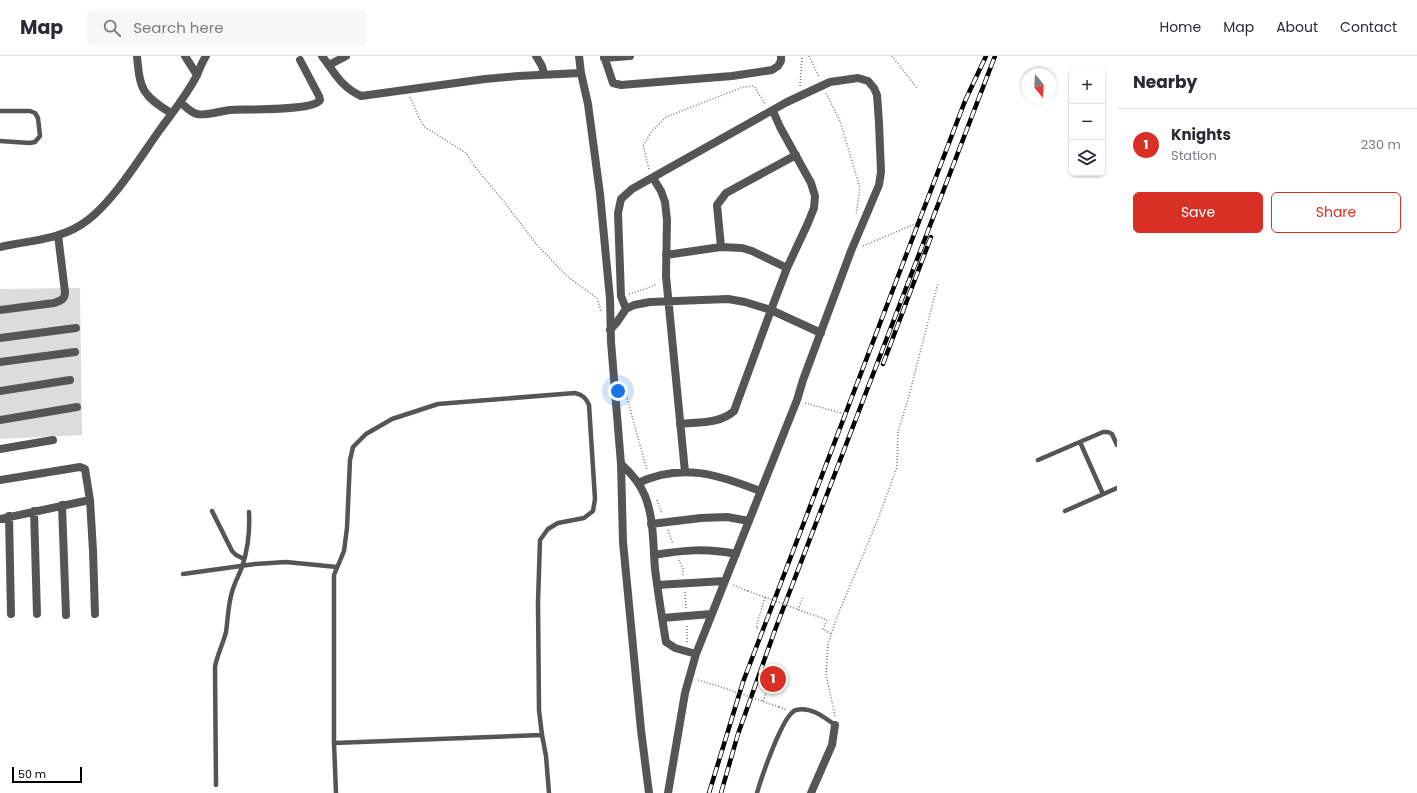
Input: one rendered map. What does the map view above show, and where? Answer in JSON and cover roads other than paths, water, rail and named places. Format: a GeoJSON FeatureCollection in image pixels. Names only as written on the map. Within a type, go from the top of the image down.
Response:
{"type":"FeatureCollection","features":[{"type":"Feature","properties":{"kind":"street"},"geometry":{"type":"LineString","coordinates":[[137,56],[143,90],[154,103],[171,114]]}},
{"type":"Feature","properties":{"kind":"street"},"geometry":{"type":"LineString","coordinates":[[185,56],[197,75]]}},
{"type":"Feature","properties":{"kind":"street"},"geometry":{"type":"LineString","coordinates":[[0,247],[58,235],[80,226],[96,214],[118,188],[180,102],[197,75],[206,56]]}},
{"type":"Feature","properties":{"kind":"street"},"geometry":{"type":"LineString","coordinates":[[322,56],[344,86],[361,96],[485,79],[544,74],[581,73]]}},
{"type":"Feature","properties":{"kind":"street"},"geometry":{"type":"LineString","coordinates":[[329,65],[346,56]]}},
{"type":"Feature","properties":{"kind":"street"},"geometry":{"type":"LineString","coordinates":[[536,56],[542,66],[544,74]]}},
{"type":"Feature","properties":{"kind":"street"},"geometry":{"type":"LineString","coordinates":[[579,56],[588,104],[600,194],[610,299],[610,330],[621,464],[623,542],[641,730],[649,793]]}},
{"type":"Feature","properties":{"kind":"street"},"geometry":{"type":"LineString","coordinates":[[630,56],[604,57],[613,83],[621,85],[732,76],[772,70],[778,66],[781,61],[781,56]]}},
{"type":"Feature","properties":{"kind":"street"},"geometry":{"type":"LineString","coordinates":[[180,102],[193,113],[199,115],[232,110],[291,108],[315,104],[320,100],[319,96],[300,60]]}},
{"type":"Feature","properties":{"kind":"street"},"geometry":{"type":"LineString","coordinates":[[626,309],[621,296],[618,213],[621,199],[632,189],[799,96],[841,80],[858,78],[868,81],[874,88],[877,95],[881,172],[879,185],[851,251],[797,400],[696,654],[685,693],[668,793]]}},
{"type":"Feature","properties":{"kind":"street"},"geometry":{"type":"LineString","coordinates":[[680,424],[720,420],[728,417],[734,412],[787,268],[814,208],[815,196],[811,183],[780,127],[773,111]]}},
{"type":"Feature","properties":{"kind":"street"},"geometry":{"type":"LineString","coordinates":[[721,247],[717,204],[720,199],[726,193],[796,155]]}},
{"type":"Feature","properties":{"kind":"street"},"geometry":{"type":"LineString","coordinates":[[653,178],[661,191],[665,202],[667,220],[666,276],[685,472]]}},
{"type":"Feature","properties":{"kind":"street"},"geometry":{"type":"LineString","coordinates":[[0,310],[54,303],[64,299],[65,292],[58,235]]}},
{"type":"Feature","properties":{"kind":"street"},"geometry":{"type":"LineString","coordinates":[[666,255],[721,247],[742,248],[752,251],[787,268]]}},
{"type":"Feature","properties":{"kind":"street"},"geometry":{"type":"LineString","coordinates":[[610,330],[626,309],[634,305],[650,302],[728,299],[745,302],[771,310],[821,332]]}},
{"type":"Feature","properties":{"kind":"street"},"geometry":{"type":"LineString","coordinates":[[0,338],[76,328]]}},
{"type":"Feature","properties":{"kind":"street"},"geometry":{"type":"LineString","coordinates":[[0,362],[75,352]]}},
{"type":"Feature","properties":{"kind":"street"},"geometry":{"type":"LineString","coordinates":[[0,391],[70,380]]}},
{"type":"Feature","properties":{"kind":"street"},"geometry":{"type":"LineString","coordinates":[[0,420],[77,407]]}},
{"type":"Feature","properties":{"kind":"street"},"geometry":{"type":"LineString","coordinates":[[0,449],[53,440]]}},
{"type":"Feature","properties":{"kind":"street"},"geometry":{"type":"LineString","coordinates":[[621,464],[630,472],[638,483],[645,494],[650,509],[657,585],[666,642],[675,648],[696,654]]}},
{"type":"Feature","properties":{"kind":"street"},"geometry":{"type":"LineString","coordinates":[[0,480],[82,468],[85,469],[90,500],[95,614]]}},
{"type":"Feature","properties":{"kind":"street"},"geometry":{"type":"LineString","coordinates":[[638,483],[649,478],[685,472],[702,472],[760,491]]}},
{"type":"Feature","properties":{"kind":"street"},"geometry":{"type":"LineString","coordinates":[[0,519],[90,500]]}},
{"type":"Feature","properties":{"kind":"street"},"geometry":{"type":"LineString","coordinates":[[62,505],[66,615]]}},
{"type":"Feature","properties":{"kind":"street"},"geometry":{"type":"LineString","coordinates":[[34,511],[37,614]]}},
{"type":"Feature","properties":{"kind":"street"},"geometry":{"type":"LineString","coordinates":[[10,516],[11,614]]}},
{"type":"Feature","properties":{"kind":"street"},"geometry":{"type":"LineString","coordinates":[[651,524],[701,518],[727,517],[749,521]]}},
{"type":"Feature","properties":{"kind":"street"},"geometry":{"type":"LineString","coordinates":[[654,555],[694,550],[715,550],[736,554]]}},
{"type":"Feature","properties":{"kind":"street"},"geometry":{"type":"LineString","coordinates":[[657,585],[724,581]]}},
{"type":"Feature","properties":{"kind":"street"},"geometry":{"type":"LineString","coordinates":[[662,618],[711,614]]}},
{"type":"Feature","properties":{"kind":"street"},"geometry":{"type":"LineString","coordinates":[[811,793],[832,745],[835,726]]}},
{"type":"Feature","properties":{"kind":"lane"},"geometry":{"type":"LineString","coordinates":[[0,111],[36,112],[40,136],[35,142],[30,143],[0,141]]}},
{"type":"Feature","properties":{"kind":"lane"},"geometry":{"type":"LineString","coordinates":[[336,793],[334,743],[334,575],[344,551],[347,528],[350,460],[353,447],[366,434],[392,419],[438,404],[529,396],[575,394],[581,395],[589,405],[595,499],[593,511],[584,518],[558,523],[548,529],[540,540],[538,610],[539,710],[546,756],[549,793]]}},
{"type":"Feature","properties":{"kind":"lane"},"geometry":{"type":"LineString","coordinates":[[1038,460],[1103,432],[1112,434],[1117,446]]}},
{"type":"Feature","properties":{"kind":"lane"},"geometry":{"type":"LineString","coordinates":[[1080,442],[1103,494]]}},
{"type":"Feature","properties":{"kind":"lane"},"geometry":{"type":"LineString","coordinates":[[1065,511],[1117,488]]}},
{"type":"Feature","properties":{"kind":"lane"},"geometry":{"type":"LineString","coordinates":[[212,511],[232,551],[244,559]]}},
{"type":"Feature","properties":{"kind":"lane"},"geometry":{"type":"LineString","coordinates":[[216,785],[215,667],[226,632],[232,593],[244,559],[250,530],[249,512]]}},
{"type":"Feature","properties":{"kind":"lane"},"geometry":{"type":"LineString","coordinates":[[183,574],[286,562],[337,567]]}},
{"type":"Feature","properties":{"kind":"lane"},"geometry":{"type":"LineString","coordinates":[[756,793],[779,733],[790,713],[795,710],[806,709],[825,718],[835,726]]}},
{"type":"Feature","properties":{"kind":"lane"},"geometry":{"type":"LineString","coordinates":[[334,743],[542,735]]}},
{"type":"Feature","properties":{"kind":"railway"},"geometry":{"type":"LineString","coordinates":[[709,793],[743,682],[965,101],[986,56]]}},
{"type":"Feature","properties":{"kind":"railway"},"geometry":{"type":"LineString","coordinates":[[721,793],[738,734],[775,630],[995,56]]}},
{"type":"Feature","properties":{"kind":"railway"},"geometry":{"type":"LineString","coordinates":[[883,364],[931,237]]}},
{"type":"Feature","properties":{"kind":"place","name":"Knights"},"geometry":{"type":"Point","coordinates":[773,679]}}]}
